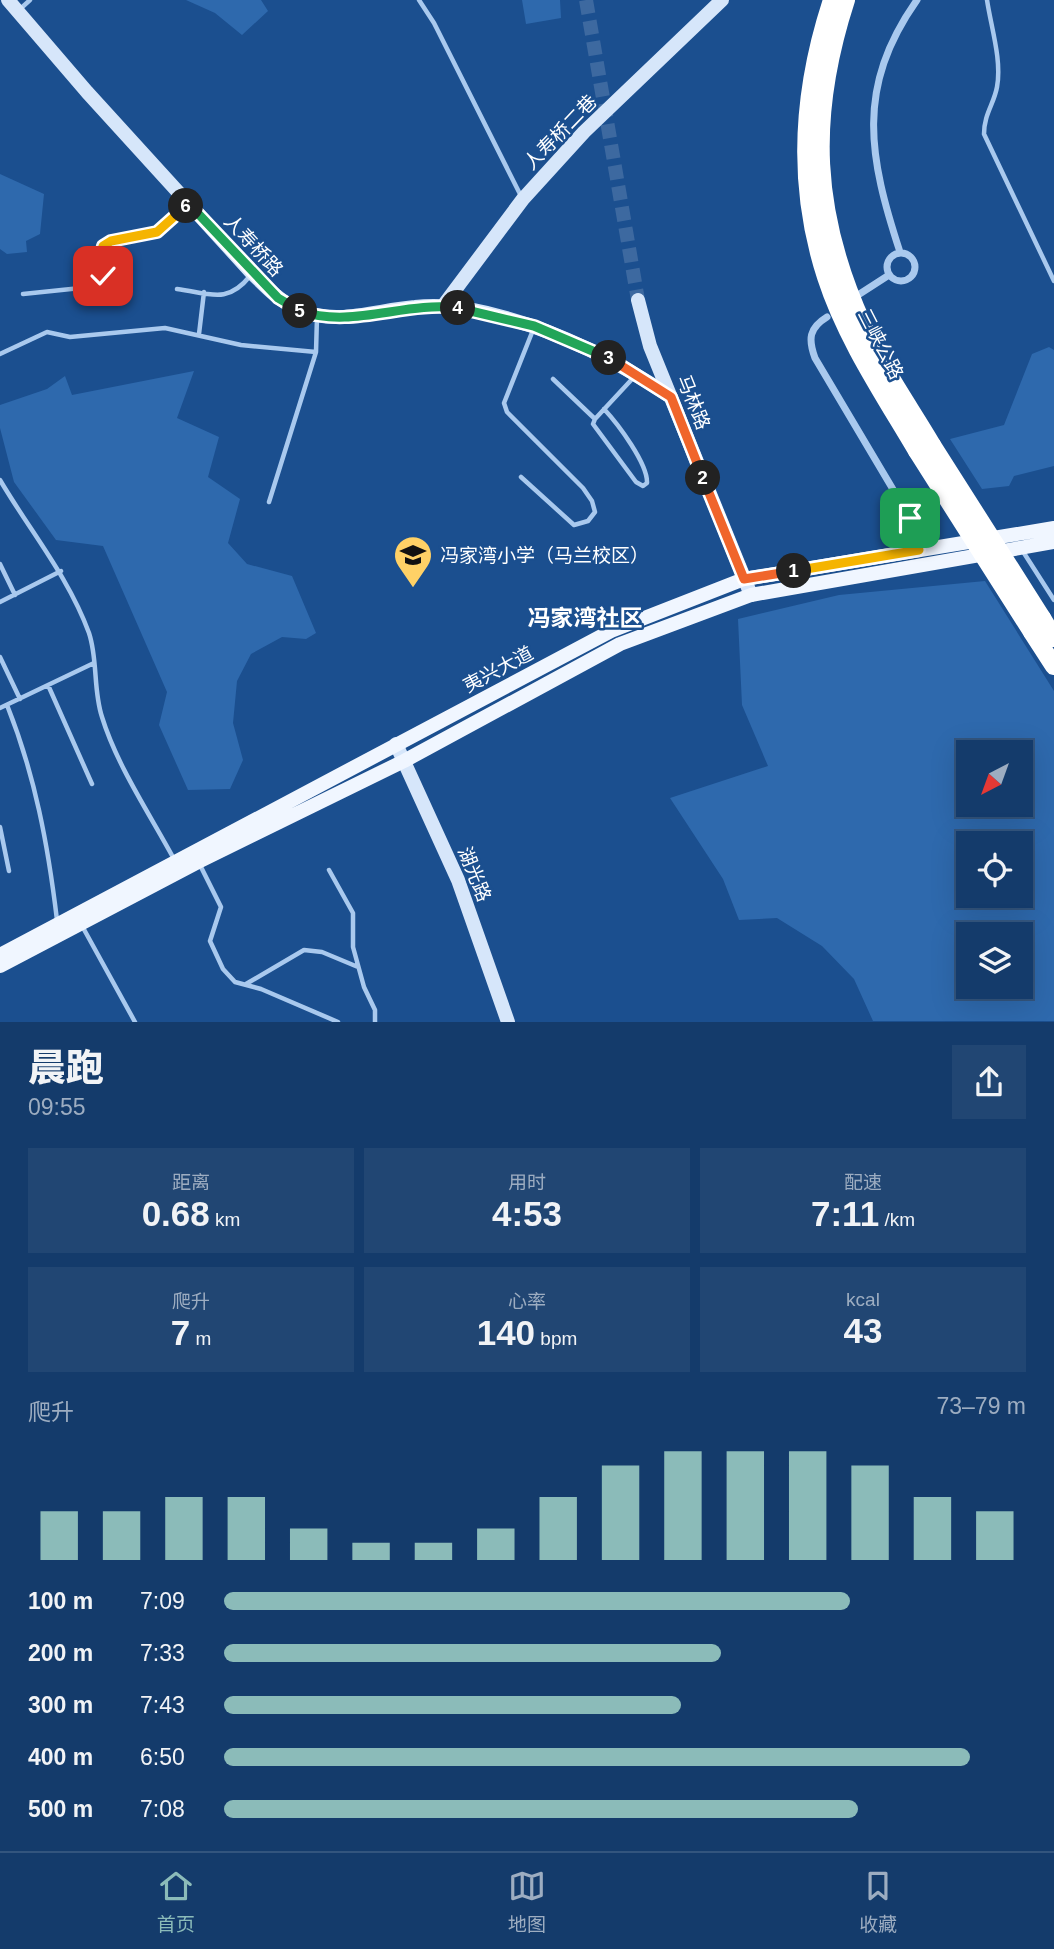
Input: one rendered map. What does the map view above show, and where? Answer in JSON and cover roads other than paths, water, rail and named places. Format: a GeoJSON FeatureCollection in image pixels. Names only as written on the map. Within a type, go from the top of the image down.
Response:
{"type":"FeatureCollection","features":[{"type":"Feature","properties":{"kind":"highway","name":"三峡公路"},"geometry":{"type":"LineString","coordinates":[[832,0],[816,59],[806,121],[805,170],[812,224],[826,278],[850,333],[1037,625],[1054,666]]}},
{"type":"Feature","properties":{"kind":"highway","name":"三峡公路"},"geometry":{"type":"LineString","coordinates":[[846,0],[824,95],[820,137],[828,231],[863,327],[925,448]]}},
{"type":"Feature","properties":{"kind":"highway","name":"三峡公路"},"geometry":{"type":"LineString","coordinates":[[1037,625],[1054,638]]}},
{"type":"Feature","properties":{"kind":"main road","name":"夷兴大道"},"geometry":{"type":"LineString","coordinates":[[1,956],[611,631],[744,579],[1054,528]]}},
{"type":"Feature","properties":{"kind":"main road","name":"夷兴大道"},"geometry":{"type":"LineString","coordinates":[[1,956],[81,923],[404,761],[620,644],[751,595],[1054,542]]}},
{"type":"Feature","properties":{"kind":"street","name":"人寿桥二巷"},"geometry":{"type":"LineString","coordinates":[[443,306],[523,200],[584,132],[722,0]]}},
{"type":"Feature","properties":{"kind":"street"},"geometry":{"type":"LineString","coordinates":[[889,275],[900,281],[909,279],[915,272],[913,258],[900,252],[877,177],[873,113],[887,56],[906,15],[917,0]]}},
{"type":"Feature","properties":{"kind":"street","name":"人寿桥路"},"geometry":{"type":"LineString","coordinates":[[13,5],[252,273],[278,298],[297,310],[317,317],[349,317],[416,306],[443,306],[505,317],[573,341],[637,374],[671,397]]}},
{"type":"Feature","properties":{"kind":"street"},"geometry":{"type":"LineString","coordinates":[[889,275],[888,260],[900,252]]}},
{"type":"Feature","properties":{"kind":"street"},"geometry":{"type":"LineString","coordinates":[[858,295],[889,275]]}},
{"type":"Feature","properties":{"kind":"street","name":"马林路"},"geometry":{"type":"LineString","coordinates":[[638,300],[650,346],[751,595]]}},
{"type":"Feature","properties":{"kind":"street"},"geometry":{"type":"LineString","coordinates":[[827,317],[811,331],[810,345],[815,358],[910,518],[919,550]]}},
{"type":"Feature","properties":{"kind":"street","name":"湖光路"},"geometry":{"type":"LineString","coordinates":[[396,744],[458,880],[508,1021]]}},
{"type":"Feature","properties":{"kind":"lane"},"geometry":{"type":"LineString","coordinates":[[13,5],[30,0]]}},
{"type":"Feature","properties":{"kind":"lane"},"geometry":{"type":"LineString","coordinates":[[419,0],[434,23],[523,200]]}},
{"type":"Feature","properties":{"kind":"lane"},"geometry":{"type":"LineString","coordinates":[[987,0],[998,75],[997,91],[984,118],[984,134],[1054,281]]}},
{"type":"Feature","properties":{"kind":"lane"},"geometry":{"type":"LineString","coordinates":[[23,294],[100,286],[104,280],[100,258],[103,246],[111,241],[157,232],[189,204]]}},
{"type":"Feature","properties":{"kind":"lane"},"geometry":{"type":"LineString","coordinates":[[177,289],[225,295],[234,293],[252,273]]}},
{"type":"Feature","properties":{"kind":"lane"},"geometry":{"type":"LineString","coordinates":[[200,334],[204,292]]}},
{"type":"Feature","properties":{"kind":"lane"},"geometry":{"type":"LineString","coordinates":[[269,502],[316,352],[317,317]]}},
{"type":"Feature","properties":{"kind":"lane"},"geometry":{"type":"LineString","coordinates":[[521,477],[574,525],[588,521],[595,512],[592,501],[583,488],[507,412],[504,403],[534,326]]}},
{"type":"Feature","properties":{"kind":"lane"},"geometry":{"type":"LineString","coordinates":[[0,354],[47,332],[70,337],[165,328],[241,345],[316,352]]}},
{"type":"Feature","properties":{"kind":"lane"},"geometry":{"type":"LineString","coordinates":[[604,409],[625,436],[647,474],[648,483],[639,485],[636,482],[621,459],[594,429],[595,419],[604,409],[637,374]]}},
{"type":"Feature","properties":{"kind":"lane"},"geometry":{"type":"LineString","coordinates":[[553,379],[595,419]]}},
{"type":"Feature","properties":{"kind":"lane"},"geometry":{"type":"LineString","coordinates":[[0,480],[61,571],[89,635],[102,719],[175,862]]}},
{"type":"Feature","properties":{"kind":"lane"},"geometry":{"type":"LineString","coordinates":[[1021,548],[1054,600]]}},
{"type":"Feature","properties":{"kind":"lane"},"geometry":{"type":"LineString","coordinates":[[0,564],[15,595]]}},
{"type":"Feature","properties":{"kind":"lane"},"geometry":{"type":"LineString","coordinates":[[0,602],[61,571]]}},
{"type":"Feature","properties":{"kind":"lane"},"geometry":{"type":"LineString","coordinates":[[0,657],[20,699]]}},
{"type":"Feature","properties":{"kind":"lane"},"geometry":{"type":"LineString","coordinates":[[0,708],[94,663]]}},
{"type":"Feature","properties":{"kind":"lane"},"geometry":{"type":"LineString","coordinates":[[48,685],[92,784]]}},
{"type":"Feature","properties":{"kind":"lane"},"geometry":{"type":"LineString","coordinates":[[7,705],[24,747],[38,799],[58,924]]}},
{"type":"Feature","properties":{"kind":"lane"},"geometry":{"type":"LineString","coordinates":[[0,827],[9,871]]}},
{"type":"Feature","properties":{"kind":"lane"},"geometry":{"type":"LineString","coordinates":[[198,862],[221,907],[210,941],[222,969],[235,982],[338,1021]]}},
{"type":"Feature","properties":{"kind":"lane"},"geometry":{"type":"LineString","coordinates":[[329,870],[353,913],[352,947],[364,987],[375,1010],[374,1021]]}},
{"type":"Feature","properties":{"kind":"lane"},"geometry":{"type":"LineString","coordinates":[[81,923],[135,1021]]}},
{"type":"Feature","properties":{"kind":"lane"},"geometry":{"type":"LineString","coordinates":[[246,985],[304,950],[322,952],[358,968]]}},
{"type":"Feature","properties":{"kind":"tunnel"},"geometry":{"type":"LineString","coordinates":[[586,0],[638,300]]}},
{"type":"Feature","properties":{"kind":"place","name":"冯家湾小学（马兰校区）"},"geometry":{"type":"Point","coordinates":[413,589]}},
{"type":"Feature","properties":{"kind":"district","name":"冯家湾社区"},"geometry":{"type":"Point","coordinates":[585,618]}}]}
